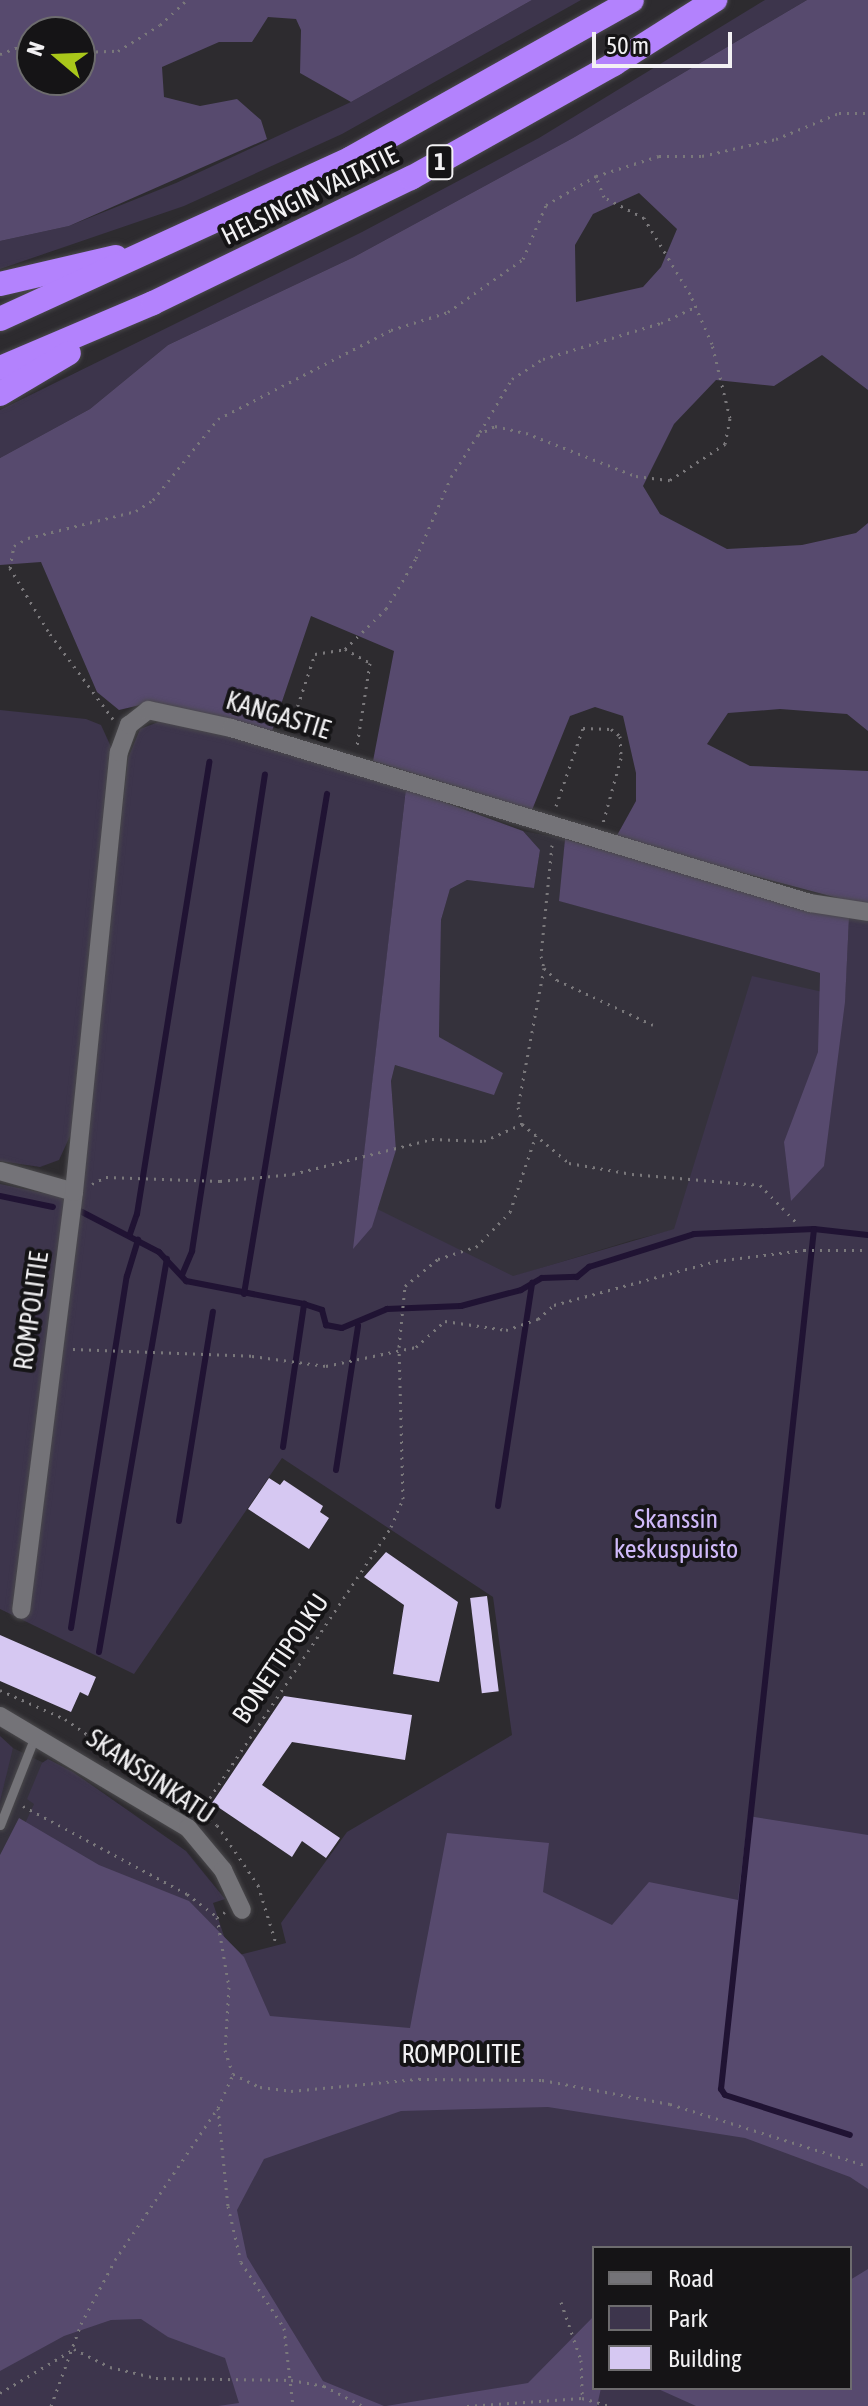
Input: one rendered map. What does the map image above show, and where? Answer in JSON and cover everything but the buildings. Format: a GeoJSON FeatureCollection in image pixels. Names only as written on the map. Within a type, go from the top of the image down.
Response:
{"type":"FeatureCollection","features":[{"type":"Feature","properties":{"kind":"highway","name":"HELSINGIN VALTATIE"},"geometry":{"type":"LineString","coordinates":[[0,319],[169,245],[351,158],[632,0]]}},
{"type":"Feature","properties":{"kind":"highway","name":"HELSINGIN VALTATIE"},"geometry":{"type":"LineString","coordinates":[[0,368],[153,303],[411,178],[614,64],[715,0]]}},
{"type":"Feature","properties":{"kind":"highway"},"geometry":{"type":"LineString","coordinates":[[0,284],[169,245]]}},
{"type":"Feature","properties":{"kind":"highway"},"geometry":{"type":"LineString","coordinates":[[0,394],[153,303]]}},
{"type":"Feature","properties":{"kind":"street","name":"KANGASTIE"},"geometry":{"type":"LineString","coordinates":[[124,734],[137,715],[162,710],[810,903],[868,912]]}},
{"type":"Feature","properties":{"kind":"street"},"geometry":{"type":"LineString","coordinates":[[0,1171],[74,1192],[124,734]]}},
{"type":"Feature","properties":{"kind":"street","name":"ROMPOLITIE"},"geometry":{"type":"LineString","coordinates":[[21,1610],[74,1192]]}},
{"type":"Feature","properties":{"kind":"street","name":"SKANSSINKATU"},"geometry":{"type":"LineString","coordinates":[[0,1716],[37,1733],[188,1828],[223,1870],[242,1910]]}},
{"type":"Feature","properties":{"kind":"lane"},"geometry":{"type":"LineString","coordinates":[[0,1825],[13,1800],[37,1733]]}},
{"type":"Feature","properties":{"kind":"path"},"geometry":{"type":"LineString","coordinates":[[96,52],[118,51],[160,25],[187,0]]}},
{"type":"Feature","properties":{"kind":"path"},"geometry":{"type":"LineString","coordinates":[[124,734],[48,631],[10,568],[14,546],[28,538],[136,511],[153,500],[218,419],[391,330],[448,312],[523,259],[546,205],[596,176],[659,156],[702,156],[776,139],[839,113],[868,113]]}},
{"type":"Feature","properties":{"kind":"path"},"geometry":{"type":"LineString","coordinates":[[478,435],[495,426],[526,433],[636,476],[670,480],[700,465],[725,444],[730,418],[712,344],[695,307],[644,218],[604,197],[596,176]]}},
{"type":"Feature","properties":{"kind":"path"},"geometry":{"type":"LineString","coordinates":[[286,745],[315,654],[345,649],[386,609],[416,558],[451,477],[512,379],[543,359],[661,323],[695,307]]}},
{"type":"Feature","properties":{"kind":"path"},"geometry":{"type":"LineString","coordinates":[[345,649],[370,663],[353,766]]}},
{"type":"Feature","properties":{"kind":"path"},"geometry":{"type":"LineString","coordinates":[[597,841],[621,758],[620,736],[611,729],[583,728],[573,746],[551,827],[553,863],[541,956],[544,968],[518,1107],[522,1124],[569,1163],[760,1185],[797,1223]]}},
{"type":"Feature","properties":{"kind":"path"},"geometry":{"type":"LineString","coordinates":[[544,968],[557,980],[653,1025]]}},
{"type":"Feature","properties":{"kind":"path"},"geometry":{"type":"LineString","coordinates":[[74,1192],[106,1177],[220,1181],[293,1174],[432,1139],[484,1141],[522,1124]]}},
{"type":"Feature","properties":{"kind":"path","name":"BONETTIPOLKU"},"geometry":{"type":"LineString","coordinates":[[201,1811],[391,1527],[403,1499],[399,1347],[405,1286],[438,1259],[476,1247],[510,1212],[536,1135]]}},
{"type":"Feature","properties":{"kind":"path"},"geometry":{"type":"LineString","coordinates":[[52,1352],[93,1346],[129,1353],[252,1356],[326,1366],[399,1347],[416,1347],[445,1321],[506,1330],[538,1319],[554,1305],[716,1261],[804,1250],[868,1250]]}},
{"type":"Feature","properties":{"kind":"path"},"geometry":{"type":"LineString","coordinates":[[13,1800],[187,1894],[217,1917],[229,1987],[225,2050],[233,2074],[218,2108],[115,2260],[51,2406]]}},
{"type":"Feature","properties":{"kind":"path"},"geometry":{"type":"LineString","coordinates":[[217,1917],[242,1910]]}},
{"type":"Feature","properties":{"kind":"path","name":"ROMPOLITIE"},"geometry":{"type":"LineString","coordinates":[[233,2074],[260,2087],[291,2091],[419,2079],[542,2080],[670,2104],[868,2166]]}},
{"type":"Feature","properties":{"kind":"path"},"geometry":{"type":"LineString","coordinates":[[218,2108],[228,2206],[241,2262],[284,2328],[293,2406]]}},
{"type":"Feature","properties":{"kind":"path"},"geometry":{"type":"LineString","coordinates":[[561,2302],[581,2360],[582,2398]]}},
{"type":"Feature","properties":{"kind":"path"},"geometry":{"type":"LineString","coordinates":[[74,2349],[110,2367],[156,2378],[291,2380],[324,2386],[363,2406]]}},
{"type":"Feature","properties":{"kind":"path"},"geometry":{"type":"LineString","coordinates":[[0,2393],[74,2349]]}},
{"type":"Feature","properties":{"kind":"path"},"geometry":{"type":"LineString","coordinates":[[467,2406],[582,2398],[610,2406]]}},
{"type":"Feature","properties":{"kind":"shaded area"},"geometry":{"type":"Polygon","coordinates":[[[0,0],[532,0],[351,102],[300,73],[301,30],[296,19],[268,17],[252,42],[219,42],[162,67],[164,97],[200,106],[237,99],[261,120],[267,139],[69,226],[0,241],[0,0]]]}},
{"type":"Feature","properties":{"kind":"shaded area"},"geometry":{"type":"Polygon","coordinates":[[[807,0],[868,0],[868,390],[822,355],[774,386],[716,380],[674,424],[643,486],[660,514],[727,549],[802,545],[856,533],[868,523],[868,731],[847,714],[780,709],[728,713],[707,744],[750,766],[868,771],[868,906],[615,839],[636,801],[636,773],[623,716],[595,707],[570,716],[532,810],[373,761],[394,651],[311,616],[272,731],[153,702],[119,710],[97,692],[41,562],[0,565],[0,458],[90,409],[168,345],[354,257],[573,138],[807,0]],[[639,193],[593,214],[575,245],[576,302],[643,287],[661,267],[677,229],[639,193]]]}},
{"type":"Feature","properties":{"kind":"shaded area"},"geometry":{"type":"Polygon","coordinates":[[[406,788],[523,831],[540,850],[534,888],[467,880],[450,889],[441,920],[439,1037],[503,1073],[494,1095],[395,1065],[391,1081],[396,1150],[372,1227],[353,1249],[406,788]]]}},
{"type":"Feature","properties":{"kind":"shaded area"},"geometry":{"type":"Polygon","coordinates":[[[523,831],[565,839],[560,901],[820,973],[818,1052],[791,1201],[633,1240],[456,1294],[353,1249],[396,1150],[391,1081],[395,1065],[494,1094],[503,1073],[439,1038],[441,920],[450,889],[467,880],[534,888],[540,850],[523,831]]]}},
{"type":"Feature","properties":{"kind":"shaded area"},"geometry":{"type":"Polygon","coordinates":[[[565,839],[849,918],[845,1002],[824,1166],[791,1201],[784,1142],[818,1052],[820,973],[559,901],[565,839]]]}},
{"type":"Feature","properties":{"kind":"shaded area"},"geometry":{"type":"Polygon","coordinates":[[[13,1748],[52,1767],[0,1877],[0,1777],[13,1748]]]}},
{"type":"Feature","properties":{"kind":"shaded area"},"geometry":{"type":"Polygon","coordinates":[[[748,1816],[868,1835],[868,2189],[850,2177],[745,2138],[548,2107],[401,2111],[264,2159],[237,2210],[247,2257],[323,2381],[384,2406],[218,2406],[239,2403],[225,2358],[168,2337],[141,2319],[111,2320],[64,2336],[0,2371],[0,1855],[19,1818],[99,1865],[189,1901],[244,1957],[270,2016],[410,2028],[447,1833],[549,1843],[543,1892],[612,1925],[649,1882],[738,1900],[748,1816]]]}},
{"type":"Feature","properties":{"kind":"shaded area"},"geometry":{"type":"Polygon","coordinates":[[[868,2269],[868,2406],[696,2406],[660,2390],[852,2390],[852,2279],[868,2269]]]}},
{"type":"Feature","properties":{"kind":"shaded area"},"geometry":{"type":"Polygon","coordinates":[[[592,2318],[592,2390],[601,2390],[597,2406],[386,2406],[528,2383],[592,2318]]]}},
{"type":"Feature","properties":{"kind":"green space"},"geometry":{"type":"Polygon","coordinates":[[[532,0],[581,0],[342,134],[184,206],[0,269],[0,241],[69,226],[176,183],[351,102],[532,0]]]}},
{"type":"Feature","properties":{"kind":"green space"},"geometry":{"type":"Polygon","coordinates":[[[765,0],[807,0],[573,138],[354,257],[168,345],[90,409],[0,458],[0,410],[362,232],[539,138],[765,0]]]}},
{"type":"Feature","properties":{"kind":"green space"},"geometry":{"type":"Polygon","coordinates":[[[0,710],[86,719],[101,725],[112,749],[71,1134],[59,1160],[40,1167],[0,1161],[0,710]]]}},
{"type":"Feature","properties":{"kind":"green space","name":"Skanssin keskuspuisto"},"geometry":{"type":"Polygon","coordinates":[[[169,718],[406,788],[359,1200],[513,1276],[674,1229],[752,976],[845,997],[849,918],[868,920],[868,2406],[0,2406],[0,1877],[34,1804],[27,1799],[42,1763],[48,1759],[73,1772],[186,1851],[225,1899],[213,1903],[231,1957],[286,1943],[281,1923],[347,1832],[512,1735],[493,1597],[282,1458],[134,1674],[0,1609],[0,1184],[43,1193],[80,1186],[128,758],[140,729],[169,718]]]}},
{"type":"Feature","properties":{"kind":"green space"},"geometry":{"type":"Polygon","coordinates":[[[0,1736],[13,1748],[0,1801],[0,1736]]]}},
{"type":"Feature","properties":{"kind":"waterway"},"geometry":{"type":"LineString","coordinates":[[130,1234],[137,1214],[209,762]]}},
{"type":"Feature","properties":{"kind":"waterway"},"geometry":{"type":"LineString","coordinates":[[182,1275],[192,1251],[265,775]]}},
{"type":"Feature","properties":{"kind":"waterway"},"geometry":{"type":"LineString","coordinates":[[244,1294],[327,794]]}},
{"type":"Feature","properties":{"kind":"waterway"},"geometry":{"type":"LineString","coordinates":[[0,1196],[53,1207]]}},
{"type":"Feature","properties":{"kind":"waterway"},"geometry":{"type":"LineString","coordinates":[[82,1212],[159,1252],[186,1281],[304,1304],[322,1310],[326,1325],[342,1328],[387,1309],[461,1306],[521,1290],[542,1278],[577,1277],[589,1267],[694,1234],[814,1229],[868,1235]]}},
{"type":"Feature","properties":{"kind":"waterway"},"geometry":{"type":"LineString","coordinates":[[814,1229],[721,2089],[725,2095],[850,2135]]}},
{"type":"Feature","properties":{"kind":"waterway"},"geometry":{"type":"LineString","coordinates":[[71,1628],[127,1276],[138,1240]]}},
{"type":"Feature","properties":{"kind":"waterway"},"geometry":{"type":"LineString","coordinates":[[99,1652],[167,1259]]}},
{"type":"Feature","properties":{"kind":"waterway"},"geometry":{"type":"LineString","coordinates":[[498,1506],[532,1283]]}},
{"type":"Feature","properties":{"kind":"waterway"},"geometry":{"type":"LineString","coordinates":[[283,1447],[304,1304]]}},
{"type":"Feature","properties":{"kind":"waterway"},"geometry":{"type":"LineString","coordinates":[[179,1521],[213,1312]]}},
{"type":"Feature","properties":{"kind":"waterway"},"geometry":{"type":"LineString","coordinates":[[336,1470],[358,1326]]}}]}
